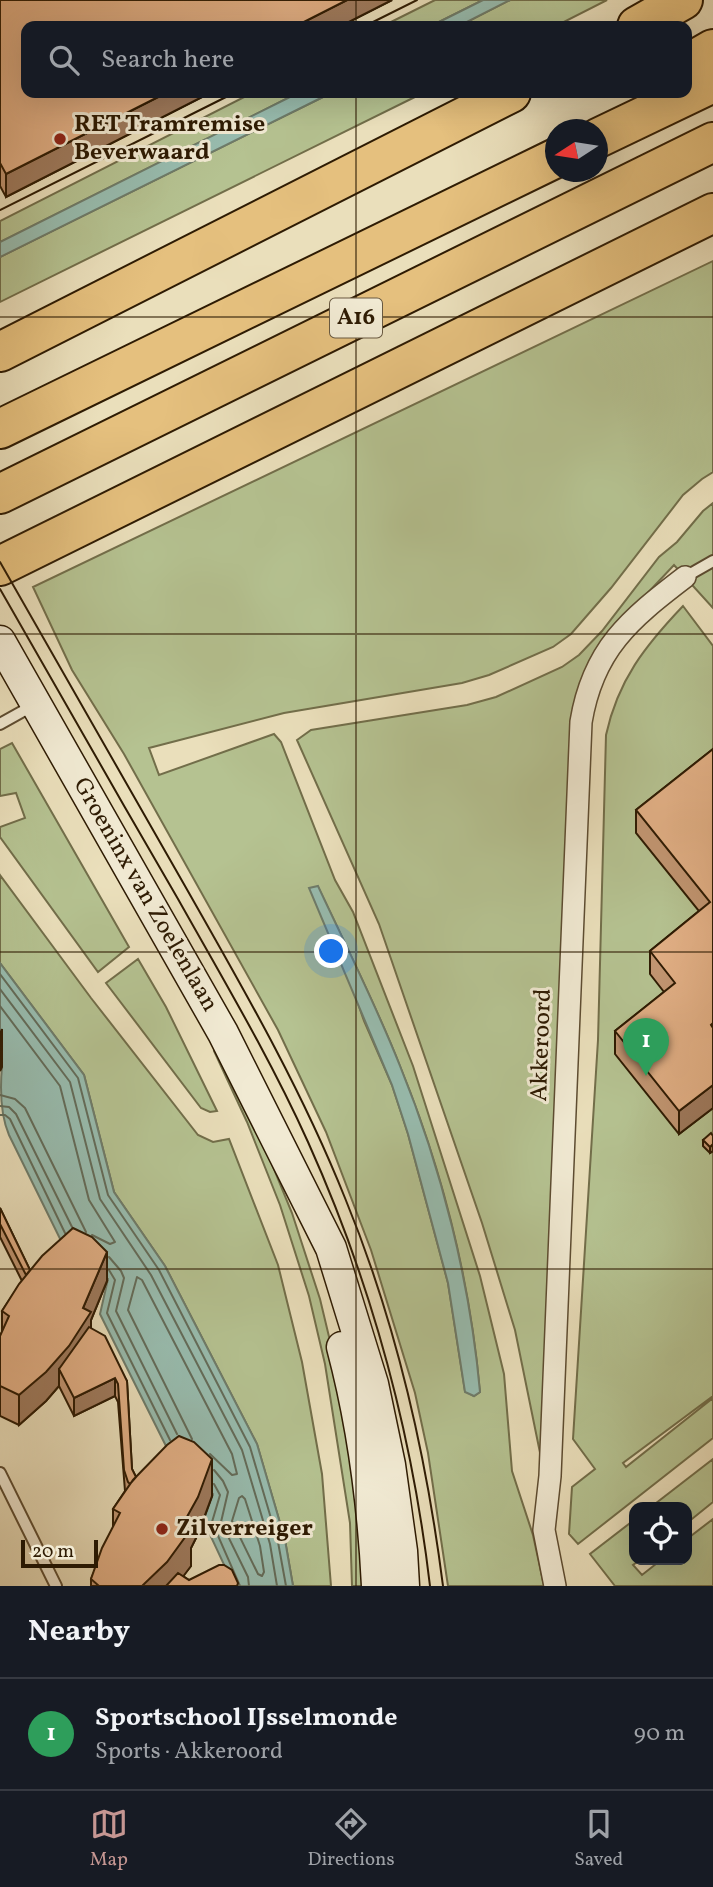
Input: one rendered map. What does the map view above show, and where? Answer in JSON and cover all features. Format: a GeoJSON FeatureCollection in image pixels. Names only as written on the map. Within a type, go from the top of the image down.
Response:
{"type":"FeatureCollection","features":[{"type":"Feature","properties":{"kind":"highway"},"geometry":{"type":"LineString","coordinates":[[646,21],[683,0]]}},
{"type":"Feature","properties":{"kind":"highway"},"geometry":{"type":"LineString","coordinates":[[692,61],[713,49]]}},
{"type":"Feature","properties":{"kind":"highway"},"geometry":{"type":"LineString","coordinates":[[692,93],[713,83]]}},
{"type":"Feature","properties":{"kind":"highway"},"geometry":{"type":"LineString","coordinates":[[0,352],[501,98]]}},
{"type":"Feature","properties":{"kind":"highway"},"geometry":{"type":"LineString","coordinates":[[590,119],[627,98]]}},
{"type":"Feature","properties":{"kind":"highway"},"geometry":{"type":"LineString","coordinates":[[608,133],[681,98]]}},
{"type":"Feature","properties":{"kind":"highway","name":"A16"},"geometry":{"type":"LineString","coordinates":[[0,494],[713,142]]}},
{"type":"Feature","properties":{"kind":"highway"},"geometry":{"type":"LineString","coordinates":[[497,186],[545,148]]}},
{"type":"Feature","properties":{"kind":"highway","name":"A16"},"geometry":{"type":"LineString","coordinates":[[0,429],[545,163]]}},
{"type":"Feature","properties":{"kind":"highway","name":"A16"},"geometry":{"type":"LineString","coordinates":[[0,566],[713,213]]}},
{"type":"Feature","properties":{"kind":"main road","name":"Groeninx van Zoelenlaan"},"geometry":{"type":"LineString","coordinates":[[0,641],[223,1033],[331,1248],[373,1384],[390,1465],[404,1586]]}},
{"type":"Feature","properties":{"kind":"main road","name":"Groeninx van Zoelenlaan"},"geometry":{"type":"LineString","coordinates":[[284,1153],[351,1382],[366,1463],[377,1586]]}},
{"type":"Feature","properties":{"kind":"street","name":"Akkeroord"},"geometry":{"type":"LineString","coordinates":[[555,1586],[544,1530],[551,1462],[581,722],[585,700],[598,667],[616,636],[641,610],[685,577]]}},
{"type":"Feature","properties":{"kind":"lane","name":"Akkeroord"},"geometry":{"type":"LineString","coordinates":[[685,577],[713,561]]}},
{"type":"Feature","properties":{"kind":"lane"},"geometry":{"type":"LineString","coordinates":[[0,724],[33,699]]}},
{"type":"Feature","properties":{"kind":"lane"},"geometry":{"type":"LineString","coordinates":[[0,1473],[56,1586]]}},
{"type":"Feature","properties":{"kind":"green space"},"geometry":{"type":"Polygon","coordinates":[[[435,0],[483,0],[441,21],[393,21],[435,0]]]}},
{"type":"Feature","properties":{"kind":"green space"},"geometry":{"type":"Polygon","coordinates":[[[510,0],[607,0],[566,21],[469,21],[510,0]]]}},
{"type":"Feature","properties":{"kind":"green space"},"geometry":{"type":"Polygon","coordinates":[[[242,98],[288,98],[0,242],[0,221],[242,98]]]}},
{"type":"Feature","properties":{"kind":"green space"},"geometry":{"type":"Polygon","coordinates":[[[321,98],[413,98],[0,302],[0,257],[321,98]]]}},
{"type":"Feature","properties":{"kind":"green space"},"geometry":{"type":"Polygon","coordinates":[[[713,261],[713,472],[683,495],[611,588],[571,634],[553,647],[489,675],[462,683],[284,713],[149,748],[159,775],[274,734],[281,742],[335,880],[353,912],[413,1066],[480,1276],[504,1374],[512,1471],[533,1535],[544,1586],[448,1586],[428,1453],[415,1393],[371,1250],[326,1132],[278,1030],[124,754],[72,670],[33,587],[713,261]],[[318,887],[364,1021],[392,1085],[408,1134],[448,1283],[465,1391],[474,1396],[480,1392],[469,1309],[452,1226],[429,1145],[391,1043],[318,887]]]}},
{"type":"Feature","properties":{"kind":"green space"},"geometry":{"type":"Polygon","coordinates":[[[713,503],[713,608],[674,565],[626,616],[590,669],[548,1492],[515,1330],[482,1223],[379,924],[297,740],[311,730],[467,705],[496,697],[562,667],[579,655],[602,631],[659,557],[677,542],[713,503]]]}},
{"type":"Feature","properties":{"kind":"green space"},"geometry":{"type":"Polygon","coordinates":[[[683,606],[713,646],[713,1396],[623,1463],[626,1467],[713,1398],[713,1438],[578,1544],[569,1534],[572,1487],[595,1469],[573,1439],[598,1040],[606,735],[611,715],[626,681],[657,635],[683,606]]]}},
{"type":"Feature","properties":{"kind":"green space"},"geometry":{"type":"Polygon","coordinates":[[[12,743],[129,947],[98,972],[0,837],[0,827],[25,818],[16,793],[0,796],[0,749],[12,743]]]}},
{"type":"Feature","properties":{"kind":"green space"},"geometry":{"type":"Polygon","coordinates":[[[0,875],[91,998],[198,1135],[213,1142],[229,1139],[278,1265],[302,1362],[322,1474],[331,1586],[293,1586],[285,1540],[257,1444],[165,1266],[114,1192],[84,1075],[0,963],[0,875]]]}},
{"type":"Feature","properties":{"kind":"green space"},"geometry":{"type":"Polygon","coordinates":[[[138,959],[166,1007],[217,1111],[210,1112],[201,1108],[106,983],[138,959]]]}},
{"type":"Feature","properties":{"kind":"green space"},"geometry":{"type":"Polygon","coordinates":[[[217,1048],[253,1118],[292,1213],[320,1299],[353,1437],[368,1586],[352,1586],[350,1523],[325,1364],[309,1296],[280,1205],[247,1122],[214,1051],[217,1048]]]}},
{"type":"Feature","properties":{"kind":"green space"},"geometry":{"type":"Polygon","coordinates":[[[713,1459],[713,1502],[692,1519],[692,1502],[657,1502],[713,1459]]]}},
{"type":"Feature","properties":{"kind":"green space"},"geometry":{"type":"Polygon","coordinates":[[[713,1519],[713,1586],[615,1586],[590,1554],[629,1524],[629,1565],[633,1565],[642,1575],[655,1565],[692,1565],[692,1535],[713,1519]]]}},
{"type":"Feature","properties":{"kind":"water"},"geometry":{"type":"Polygon","coordinates":[[[483,0],[510,0],[469,21],[441,21],[483,0]]]}},
{"type":"Feature","properties":{"kind":"water"},"geometry":{"type":"Polygon","coordinates":[[[288,98],[321,98],[0,257],[0,242],[288,98]]]}},
{"type":"Feature","properties":{"kind":"water"},"geometry":{"type":"Polygon","coordinates":[[[318,886],[391,1043],[429,1145],[452,1226],[469,1309],[480,1392],[474,1396],[465,1392],[448,1283],[408,1134],[392,1085],[309,888],[318,886]]]}},
{"type":"Feature","properties":{"kind":"water"},"geometry":{"type":"Polygon","coordinates":[[[0,963],[84,1075],[114,1192],[165,1266],[257,1444],[285,1540],[293,1586],[234,1586],[206,1526],[202,1525],[213,1494],[176,1466],[100,1314],[108,1279],[69,1257],[9,1135],[1,1101],[0,963]]]}},
{"type":"Feature","properties":{"kind":"building","name":"RET Tramremise Beverwaard"},"geometry":{"type":"Polygon","coordinates":[[[0,0],[347,0],[306,21],[21,21],[21,98],[156,98],[6,174],[0,163],[0,0]]]}},
{"type":"Feature","properties":{"kind":"building"},"geometry":{"type":"Polygon","coordinates":[[[713,749],[713,1085],[679,1111],[615,1031],[675,983],[650,951],[710,902],[636,810],[713,749]]]}},
{"type":"Feature","properties":{"kind":"building"},"geometry":{"type":"Polygon","coordinates":[[[711,1133],[713,1144],[710,1147],[703,1140],[711,1133]]]}},
{"type":"Feature","properties":{"kind":"building"},"geometry":{"type":"Polygon","coordinates":[[[0,1208],[30,1270],[26,1275],[0,1224],[0,1208]]]}},
{"type":"Feature","properties":{"kind":"building"},"geometry":{"type":"Polygon","coordinates":[[[73,1228],[92,1237],[107,1252],[83,1308],[91,1312],[69,1346],[46,1372],[19,1395],[0,1386],[0,1336],[9,1316],[2,1311],[19,1284],[42,1256],[73,1228]]]}},
{"type":"Feature","properties":{"kind":"building"},"geometry":{"type":"Polygon","coordinates":[[[89,1327],[105,1336],[127,1381],[132,1469],[136,1477],[130,1484],[124,1470],[118,1384],[115,1378],[74,1398],[59,1369],[89,1327]]]}},
{"type":"Feature","properties":{"kind":"building"},"geometry":{"type":"Polygon","coordinates":[[[179,1436],[194,1442],[212,1459],[198,1497],[183,1524],[191,1529],[167,1562],[142,1586],[99,1586],[91,1579],[102,1548],[120,1513],[113,1509],[133,1480],[179,1436]]]}},
{"type":"Feature","properties":{"kind":"building"},"geometry":{"type":"Polygon","coordinates":[[[219,1565],[232,1570],[237,1586],[166,1586],[178,1573],[189,1580],[219,1565]]]}},
{"type":"Feature","properties":{"kind":"tram line"},"geometry":{"type":"LineString","coordinates":[[375,21],[417,0]]}},
{"type":"Feature","properties":{"kind":"tram line"},"geometry":{"type":"LineString","coordinates":[[0,210],[224,98]]}},
{"type":"Feature","properties":{"kind":"tram line"},"geometry":{"type":"LineString","coordinates":[[0,562],[250,1001],[328,1157],[363,1245],[394,1340],[428,1487],[443,1586]]}},
{"type":"Feature","properties":{"kind":"tram line"},"geometry":{"type":"LineString","coordinates":[[0,589],[229,989],[278,1080],[331,1195],[370,1304],[386,1359],[412,1472],[430,1586]]}},
{"type":"Feature","properties":{"kind":"place","name":"RET Tramremise Beverwaard"},"geometry":{"type":"Point","coordinates":[60,139]}},
{"type":"Feature","properties":{"kind":"place","name":"Sportschool IJsselmonde"},"geometry":{"type":"Point","coordinates":[646,1076]}},
{"type":"Feature","properties":{"kind":"place","name":"Zilverreiger"},"geometry":{"type":"Point","coordinates":[162,1529]}}]}
